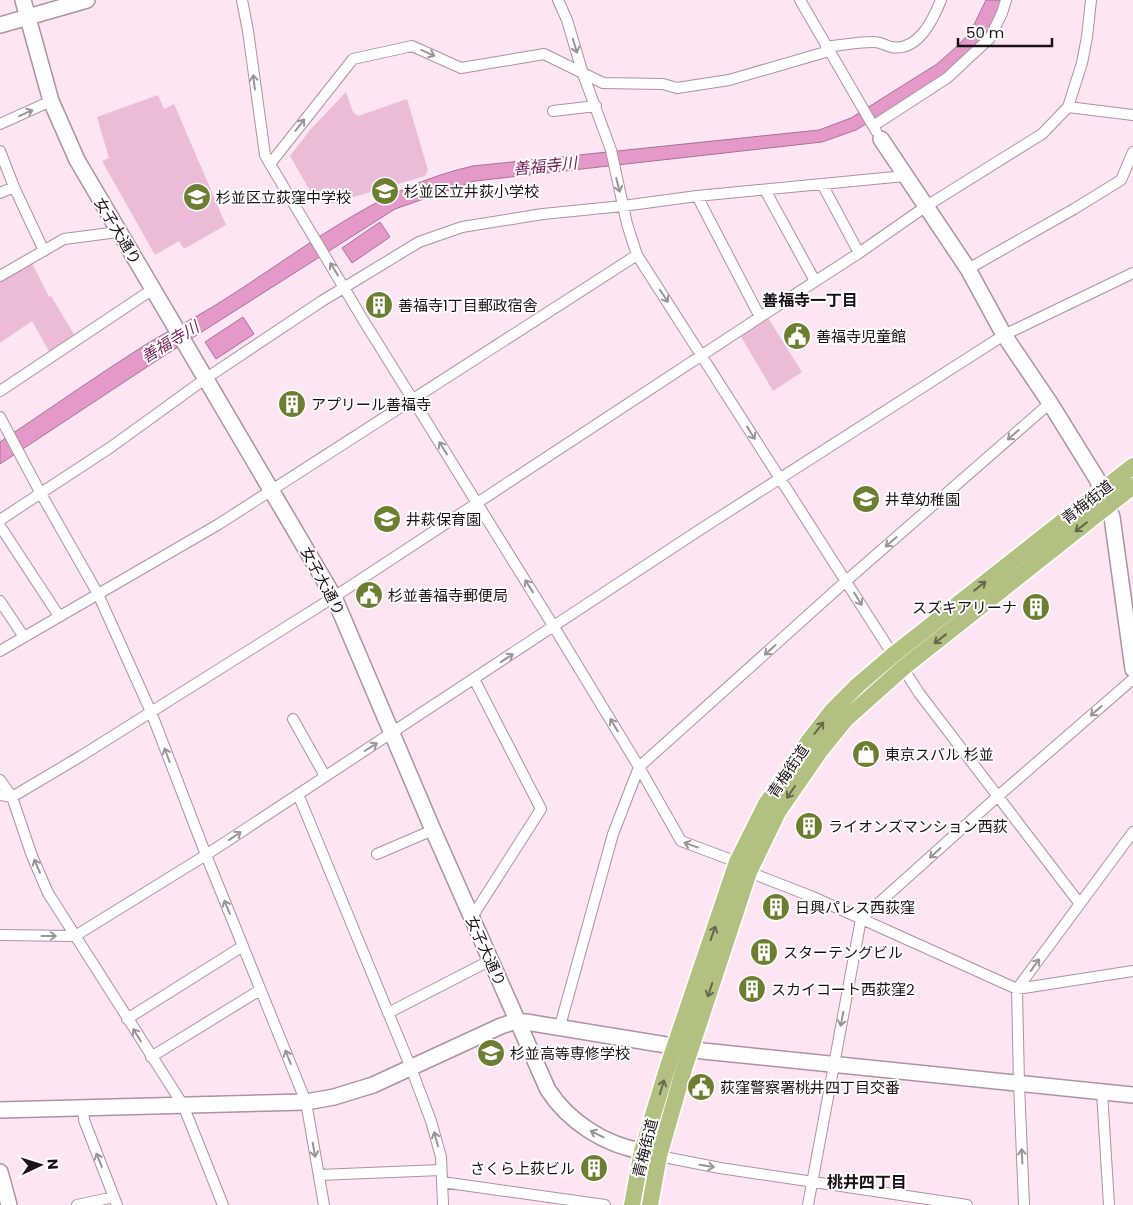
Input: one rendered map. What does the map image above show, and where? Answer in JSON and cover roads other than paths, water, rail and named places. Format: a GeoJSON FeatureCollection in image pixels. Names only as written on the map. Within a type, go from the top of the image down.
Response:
{"type":"FeatureCollection","features":[{"type":"Feature","properties":{"kind":"main road","name":"青梅街道"},"geometry":{"type":"LineString","coordinates":[[632,1205],[642,1150],[682,1048],[743,867],[778,812],[820,751],[898,661],[1133,466]]}},
{"type":"Feature","properties":{"kind":"main road","name":"青梅街道"},"geometry":{"type":"LineString","coordinates":[[898,661],[1133,486]]}},
{"type":"Feature","properties":{"kind":"main road","name":"青梅街道"},"geometry":{"type":"LineString","coordinates":[[650,1205],[682,1048]]}},
{"type":"Feature","properties":{"kind":"street","name":"女子大通り"},"geometry":{"type":"LineString","coordinates":[[23,0],[51,101],[77,160],[334,597],[433,830],[548,1090],[566,1114],[589,1130],[626,1148],[642,1150]]}},
{"type":"Feature","properties":{"kind":"street"},"geometry":{"type":"LineString","coordinates":[[0,25],[87,0]]}},
{"type":"Feature","properties":{"kind":"street"},"geometry":{"type":"LineString","coordinates":[[242,0],[265,155],[362,318],[554,627],[682,841],[813,897],[1017,989],[1133,971]]}},
{"type":"Feature","properties":{"kind":"street"},"geometry":{"type":"LineString","coordinates":[[558,0],[567,20],[583,74],[596,106],[637,255],[909,680],[1080,904]]}},
{"type":"Feature","properties":{"kind":"street"},"geometry":{"type":"LineString","coordinates":[[800,0],[876,130],[925,207],[968,269],[1004,335],[1050,403],[1097,479],[1112,517],[1133,668]]}},
{"type":"Feature","properties":{"kind":"street"},"geometry":{"type":"LineString","coordinates":[[270,164],[352,59],[412,46],[461,68],[544,54],[603,83],[663,84],[677,88],[729,80],[828,49],[868,42],[884,43],[891,47],[904,46],[926,32],[940,0]]}},
{"type":"Feature","properties":{"kind":"street"},"geometry":{"type":"LineString","coordinates":[[876,130],[947,78],[990,38],[1006,0]]}},
{"type":"Feature","properties":{"kind":"street"},"geometry":{"type":"LineString","coordinates":[[0,795],[12,798],[334,597],[476,502],[859,253],[925,207],[1042,134],[1068,107],[1088,37],[1091,0]]}},
{"type":"Feature","properties":{"kind":"street"},"geometry":{"type":"LineString","coordinates":[[0,124],[51,101]]}},
{"type":"Feature","properties":{"kind":"street"},"geometry":{"type":"LineString","coordinates":[[553,111],[596,106]]}},
{"type":"Feature","properties":{"kind":"street"},"geometry":{"type":"LineString","coordinates":[[1068,107],[1133,115]]}},
{"type":"Feature","properties":{"kind":"street"},"geometry":{"type":"LineString","coordinates":[[0,151],[14,187],[44,251]]}},
{"type":"Feature","properties":{"kind":"street"},"geometry":{"type":"LineString","coordinates":[[968,269],[1121,180],[1133,152]]}},
{"type":"Feature","properties":{"kind":"street"},"geometry":{"type":"LineString","coordinates":[[0,520],[111,447],[205,378],[344,287],[419,242],[462,227],[543,214],[697,196],[905,176]]}},
{"type":"Feature","properties":{"kind":"street"},"geometry":{"type":"LineString","coordinates":[[822,184],[859,253]]}},
{"type":"Feature","properties":{"kind":"street"},"geometry":{"type":"LineString","coordinates":[[0,193],[14,187]]}},
{"type":"Feature","properties":{"kind":"street"},"geometry":{"type":"LineString","coordinates":[[765,190],[815,281]]}},
{"type":"Feature","properties":{"kind":"street"},"geometry":{"type":"LineString","coordinates":[[697,196],[760,317]]}},
{"type":"Feature","properties":{"kind":"street"},"geometry":{"type":"LineString","coordinates":[[0,276],[64,239],[118,232]]}},
{"type":"Feature","properties":{"kind":"street"},"geometry":{"type":"LineString","coordinates":[[0,651],[218,524],[414,400],[637,255]]}},
{"type":"Feature","properties":{"kind":"street"},"geometry":{"type":"LineString","coordinates":[[0,935],[75,936],[206,855],[1004,335],[1133,273]]}},
{"type":"Feature","properties":{"kind":"street"},"geometry":{"type":"LineString","coordinates":[[0,391],[153,289]]}},
{"type":"Feature","properties":{"kind":"street"},"geometry":{"type":"LineString","coordinates":[[560,1026],[613,834],[639,767],[846,581],[1050,403]]}},
{"type":"Feature","properties":{"kind":"street"},"geometry":{"type":"LineString","coordinates":[[0,417],[98,594],[151,712],[206,855],[306,1102],[324,1205]]}},
{"type":"Feature","properties":{"kind":"street"},"geometry":{"type":"LineString","coordinates":[[0,526],[59,616]]}},
{"type":"Feature","properties":{"kind":"street"},"geometry":{"type":"LineString","coordinates":[[0,601],[24,637]]}},
{"type":"Feature","properties":{"kind":"street"},"geometry":{"type":"LineString","coordinates":[[472,917],[542,809],[474,679]]}},
{"type":"Feature","properties":{"kind":"street"},"geometry":{"type":"LineString","coordinates":[[808,1205],[861,919],[1133,679]]}},
{"type":"Feature","properties":{"kind":"street"},"geometry":{"type":"LineString","coordinates":[[293,720],[325,776]]}},
{"type":"Feature","properties":{"kind":"street"},"geometry":{"type":"LineString","coordinates":[[0,780],[12,798],[32,856],[48,893],[183,1105],[223,1205]]}},
{"type":"Feature","properties":{"kind":"street"},"geometry":{"type":"LineString","coordinates":[[298,794],[431,1121],[441,1157],[443,1205]]}},
{"type":"Feature","properties":{"kind":"street"},"geometry":{"type":"LineString","coordinates":[[377,854],[433,830]]}},
{"type":"Feature","properties":{"kind":"street"},"geometry":{"type":"LineString","coordinates":[[1024,1205],[1018,1084],[1017,989],[1133,832]]}},
{"type":"Feature","properties":{"kind":"street"},"geometry":{"type":"LineString","coordinates":[[128,1019],[243,946]]}},
{"type":"Feature","properties":{"kind":"street"},"geometry":{"type":"LineString","coordinates":[[388,1013],[491,960]]}},
{"type":"Feature","properties":{"kind":"street"},"geometry":{"type":"LineString","coordinates":[[151,1057],[260,990]]}},
{"type":"Feature","properties":{"kind":"street"},"geometry":{"type":"LineString","coordinates":[[0,1110],[306,1102],[345,1094],[373,1085],[501,1026],[517,1021],[560,1026],[682,1048],[833,1066],[1133,1095]]}},
{"type":"Feature","properties":{"kind":"street"},"geometry":{"type":"LineString","coordinates":[[1102,1092],[1109,1205]]}},
{"type":"Feature","properties":{"kind":"street"},"geometry":{"type":"LineString","coordinates":[[77,1205],[116,1201],[84,1120],[83,1108]]}},
{"type":"Feature","properties":{"kind":"street"},"geometry":{"type":"LineString","coordinates":[[659,1156],[720,1168],[967,1205]]}},
{"type":"Feature","properties":{"kind":"street"},"geometry":{"type":"LineString","coordinates":[[319,1175],[442,1170]]}},
{"type":"Feature","properties":{"kind":"street"},"geometry":{"type":"LineString","coordinates":[[0,1172],[9,1205]]}},
{"type":"Feature","properties":{"kind":"street"},"geometry":{"type":"LineString","coordinates":[[442,1182],[605,1205]]}},
{"type":"Feature","properties":{"kind":"water","name":"善福寺川"},"geometry":{"type":"Polygon","coordinates":[[[986,0],[1002,0],[985,39],[948,75],[856,130],[822,142],[475,181],[395,209],[156,361],[0,464],[0,442],[145,345],[214,306],[338,225],[370,206],[403,190],[437,176],[473,166],[819,130],[851,118],[937,64],[970,33],[986,0]]]}},
{"type":"Feature","properties":{"kind":"water"},"geometry":{"type":"Polygon","coordinates":[[[380,222],[390,237],[352,263],[342,248],[380,222]]]}},
{"type":"Feature","properties":{"kind":"water"},"geometry":{"type":"Polygon","coordinates":[[[243,317],[254,334],[216,359],[205,342],[243,317]]]}},
{"type":"Feature","properties":{"kind":"place","name":"杉並区立井荻小学校"},"geometry":{"type":"Point","coordinates":[385,191]}},
{"type":"Feature","properties":{"kind":"place","name":"杉並区立荻窪中学校"},"geometry":{"type":"Point","coordinates":[197,197]}},
{"type":"Feature","properties":{"kind":"place","name":"善福寺1丁目郵政宿舎"},"geometry":{"type":"Point","coordinates":[379,305]}},
{"type":"Feature","properties":{"kind":"place","name":"善福寺児童館"},"geometry":{"type":"Point","coordinates":[797,336]}},
{"type":"Feature","properties":{"kind":"place","name":"アプリール善福寺"},"geometry":{"type":"Point","coordinates":[292,404]}},
{"type":"Feature","properties":{"kind":"place","name":"井草幼稚園"},"geometry":{"type":"Point","coordinates":[866,499]}},
{"type":"Feature","properties":{"kind":"place","name":"井萩保育園"},"geometry":{"type":"Point","coordinates":[387,519]}},
{"type":"Feature","properties":{"kind":"place","name":"杉並善福寺郵便局"},"geometry":{"type":"Point","coordinates":[369,595]}},
{"type":"Feature","properties":{"kind":"place","name":"スズキアリーナ"},"geometry":{"type":"Point","coordinates":[1036,607]}},
{"type":"Feature","properties":{"kind":"place","name":"東京スバル 杉並"},"geometry":{"type":"Point","coordinates":[866,754]}},
{"type":"Feature","properties":{"kind":"place","name":"ライオンズマンション西荻"},"geometry":{"type":"Point","coordinates":[809,826]}},
{"type":"Feature","properties":{"kind":"place","name":"日興パレス西荻窪"},"geometry":{"type":"Point","coordinates":[776,907]}},
{"type":"Feature","properties":{"kind":"place","name":"スターテングビル"},"geometry":{"type":"Point","coordinates":[764,952]}},
{"type":"Feature","properties":{"kind":"place","name":"スカイコート西荻窪2"},"geometry":{"type":"Point","coordinates":[752,989]}},
{"type":"Feature","properties":{"kind":"place","name":"杉並高等専修学校"},"geometry":{"type":"Point","coordinates":[491,1053]}},
{"type":"Feature","properties":{"kind":"place","name":"荻窪警察署桃井四丁目交番"},"geometry":{"type":"Point","coordinates":[701,1087]}},
{"type":"Feature","properties":{"kind":"place","name":"さくら上荻ビル"},"geometry":{"type":"Point","coordinates":[594,1168]}},
{"type":"Feature","properties":{"kind":"district","name":"善福寺一丁目"},"geometry":{"type":"Point","coordinates":[810,300]}},
{"type":"Feature","properties":{"kind":"district","name":"桃井四丁目"},"geometry":{"type":"Point","coordinates":[867,1182]}}]}
